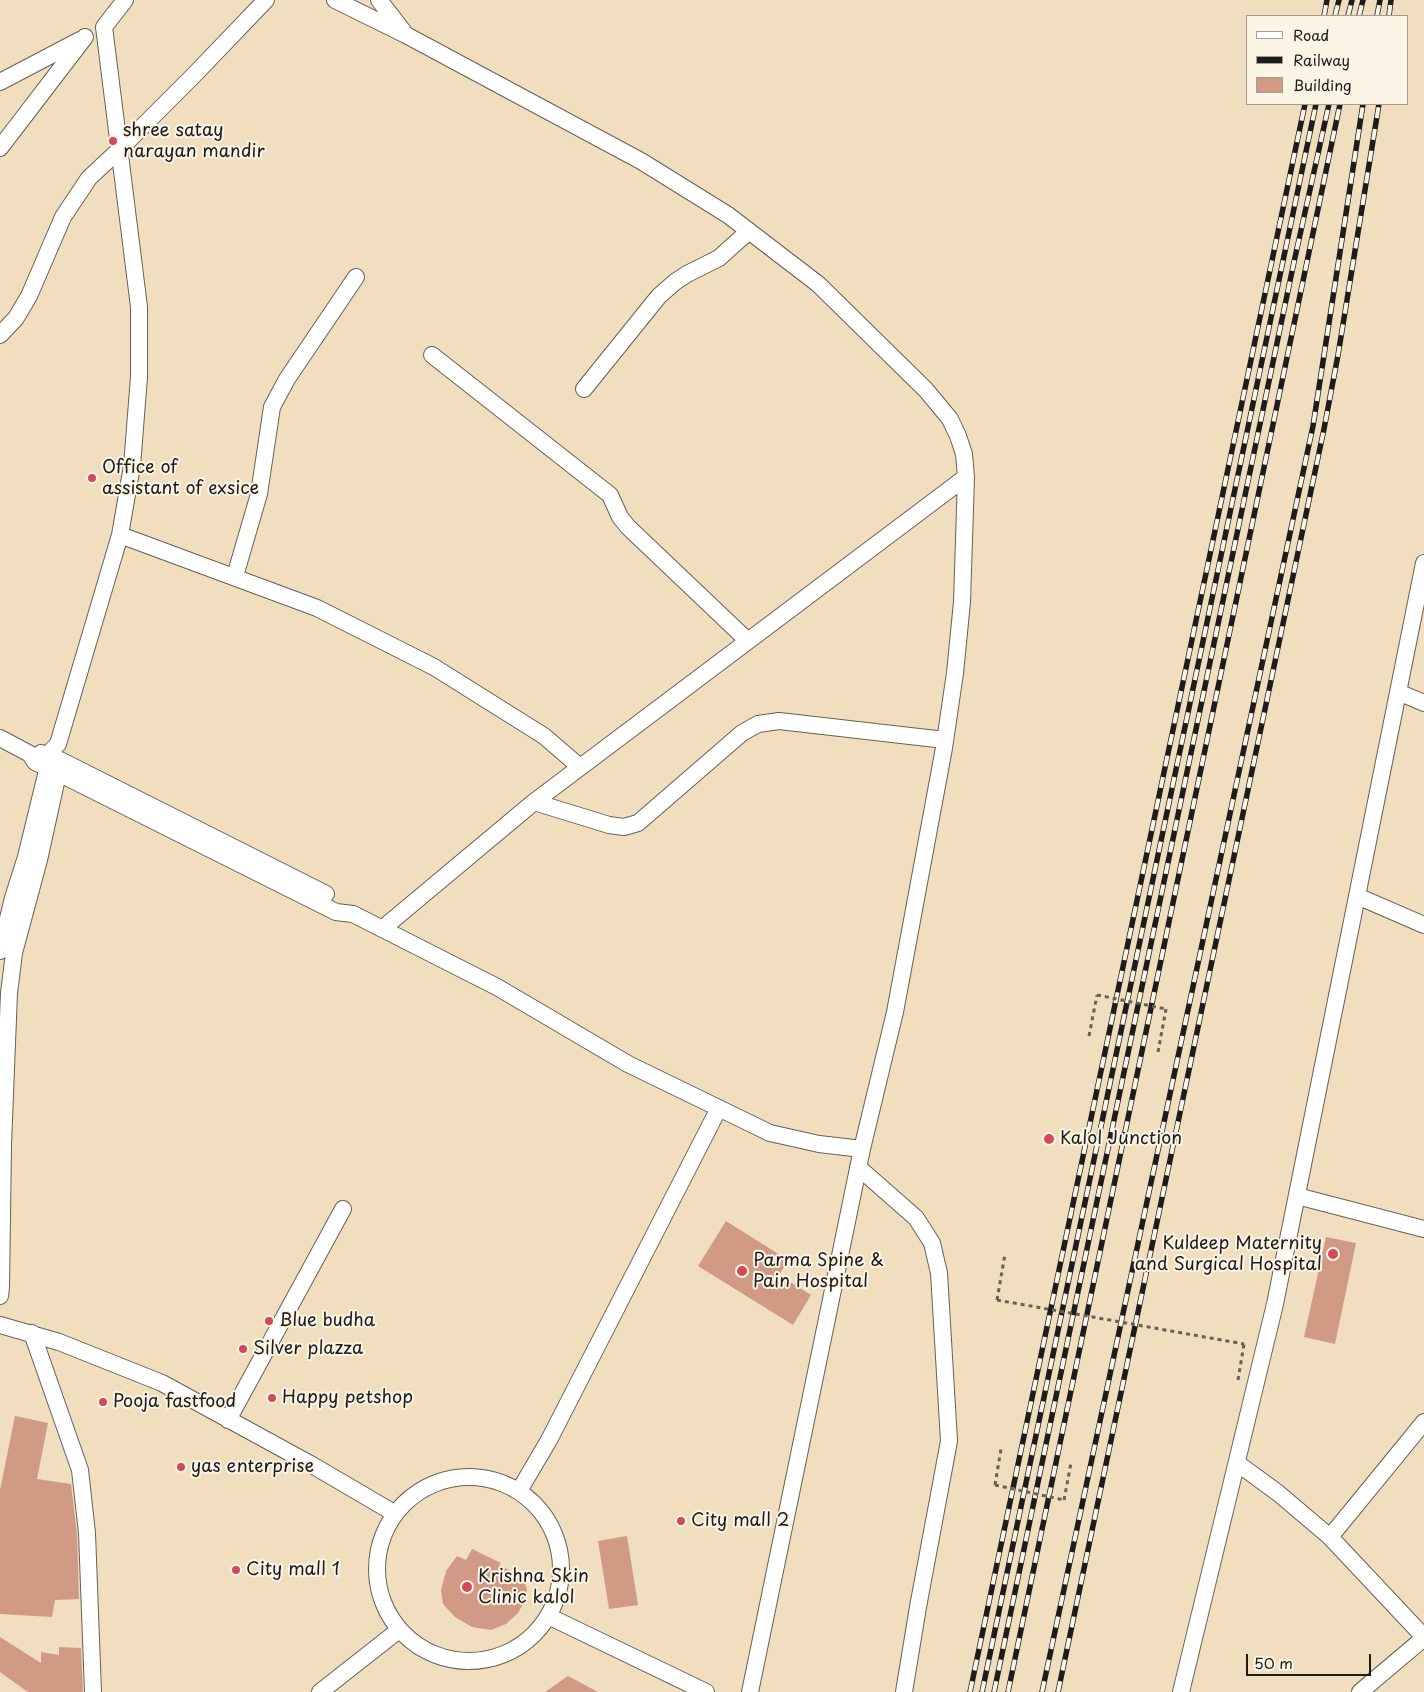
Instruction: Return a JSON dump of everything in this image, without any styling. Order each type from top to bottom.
[{"type":"street","points":[[0,82],[104,27],[125,0]]},
{"type":"street","points":[[0,336],[16,318],[29,296],[63,217],[89,178],[119,150],[266,0]]},
{"type":"street","points":[[335,0],[406,35],[641,161],[728,215],[818,284],[939,404],[950,420],[964,454],[966,477],[962,602],[955,673],[945,740],[895,1012],[858,1167],[750,1692]]},
{"type":"street","points":[[379,0],[406,35]]},
{"type":"street","points":[[0,951],[13,898],[120,535],[132,466],[139,367],[138,307],[104,27]]},
{"type":"street","points":[[0,148],[85,37]]},
{"type":"street","points":[[584,389],[659,296],[687,274],[719,258],[749,231]]},
{"type":"street","points":[[235,576],[259,494],[274,402],[287,379],[356,278]]},
{"type":"street","points":[[432,355],[610,495],[620,517],[628,527],[748,641]]},
{"type":"street","points":[[382,930],[534,802],[966,477]]},
{"type":"street","points":[[120,535],[235,576],[317,608],[434,667],[544,736],[580,767]]},
{"type":"street","points":[[1181,1692],[1275,1304],[1424,563]]},
{"type":"street","points":[[1398,692],[1424,702]]},
{"type":"street","points":[[534,802],[609,826],[624,827],[638,823],[742,733],[758,724],[779,721],[945,740]]},
{"type":"street","points":[[0,738],[30,754],[35,762],[55,760],[336,912],[353,914],[498,987],[628,1064],[770,1133],[819,1144],[862,1149]]},
{"type":"street","points":[[0,1296],[2,1287],[3,1145],[9,993],[14,953],[39,860],[55,760]]},
{"type":"street","points":[[1357,896],[1424,925]]},
{"type":"street","points":[[519,1491],[549,1440],[719,1108]]},
{"type":"street","points":[[858,1167],[916,1218],[932,1243],[938,1273],[949,1441],[904,1692]]},
{"type":"street","points":[[1297,1196],[1424,1229]]},
{"type":"street","points":[[228,1420],[343,1209]]},
{"type":"street","points":[[0,1325],[59,1342],[162,1383],[394,1513]]},
{"type":"street","points":[[32,1333],[80,1470],[88,1533],[93,1692]]},
{"type":"street","points":[[1330,1537],[1424,1422]]},
{"type":"street","points":[[1237,1463],[1278,1493],[1330,1537],[1424,1637],[1360,1692]]},
{"type":"street","points":[[472,1476],[497,1480],[519,1491],[542,1512],[557,1540],[562,1572],[556,1602],[540,1630],[515,1650],[486,1660],[454,1660],[424,1650],[399,1630],[383,1603],[376,1572],[380,1541],[394,1513],[409,1497],[421,1489],[448,1478],[472,1476]]},
{"type":"street","points":[[548,1616],[706,1692]]},
{"type":"street","points":[[320,1692],[399,1630]]},
{"type":"path","points":[[1089,1036],[1097,994],[1166,1009],[1158,1052]]},
{"type":"path","points":[[1005,1254],[997,1300],[1244,1344],[1236,1389]]},
{"type":"path","points":[[1001,1449],[995,1485],[1064,1500],[1071,1463]]},
{"type":"building","points":[[726,1221],[788,1260],[779,1275],[811,1295],[793,1325],[698,1266]]},
{"type":"building","points":[[1326,1237],[1356,1243],[1335,1344],[1304,1337]]},
{"type":"building","points":[[15,1416],[48,1423],[37,1479],[71,1484],[77,1534],[79,1599],[55,1600],[52,1617],[0,1614],[0,1490]]},
{"type":"building","points":[[627,1536],[638,1605],[609,1609],[598,1541]]},
{"type":"building","points":[[472,1549],[501,1563],[499,1565],[523,1577],[527,1590],[524,1602],[518,1613],[506,1624],[491,1630],[472,1627],[455,1617],[443,1604],[441,1590],[446,1571],[457,1556],[466,1560]]},
{"type":"building","points":[[0,1637],[41,1663],[41,1652],[59,1655],[59,1647],[81,1648],[83,1692],[28,1692],[0,1672]]},
{"type":"building","points":[[568,1676],[598,1692],[545,1692]]},
{"type":"railway","points":[[1324,15],[1327,0]]},
{"type":"railway","points":[[1335,15],[1339,0]]},
{"type":"railway","points":[[1348,15],[1352,0]]},
{"type":"railway","points":[[1359,15],[1363,0]]},
{"type":"railway","points":[[1377,15],[1380,0]]},
{"type":"railway","points":[[1389,15],[1391,0]]},
{"type":"railway","points":[[970,1692],[1305,105]]},
{"type":"railway","points":[[982,1692],[1316,105]]},
{"type":"railway","points":[[994,1692],[1294,262],[1329,105]]},
{"type":"railway","points":[[1008,1692],[1340,105]]},
{"type":"railway","points":[[1042,1692],[1313,426],[1363,105]]},
{"type":"railway","points":[[1058,1692],[1324,429],[1379,105]]},
{"type":"place","name":"shree satay narayan mandir","points":[[113,141]]},
{"type":"place","name":"Office of assistant of exsice","points":[[92,478]]},
{"type":"place","name":"Kalol Junction","points":[[1049,1139]]},
{"type":"place","name":"Kuldeep Maternity and Surgical Hospital","points":[[1333,1254]]},
{"type":"place","name":"Parma Spine & Pain Hospital","points":[[742,1271]]},
{"type":"place","name":"Blue budha","points":[[269,1321]]},
{"type":"place","name":"Silver plazza","points":[[243,1349]]},
{"type":"place","name":"Happy petshop","points":[[272,1398]]},
{"type":"place","name":"Pooja fastfood","points":[[103,1402]]},
{"type":"place","name":"yas enterprise","points":[[181,1467]]},
{"type":"place","name":"City mall 2","points":[[681,1521]]},
{"type":"place","name":"City mall 1","points":[[236,1570]]},
{"type":"place","name":"Krishna Skin Clinic kalol","points":[[467,1587]]}]
